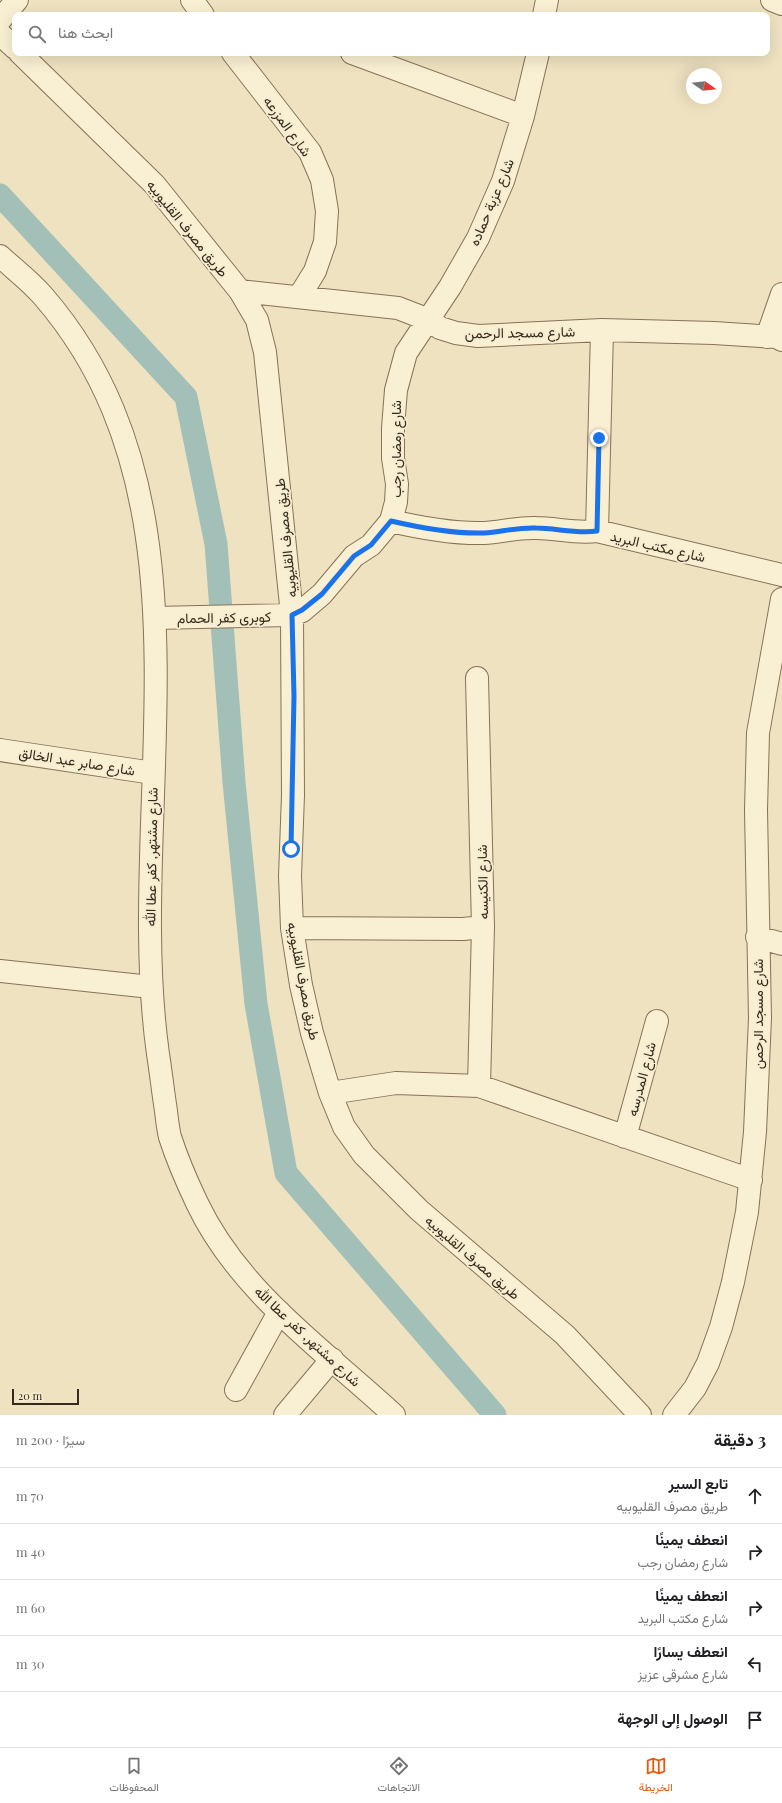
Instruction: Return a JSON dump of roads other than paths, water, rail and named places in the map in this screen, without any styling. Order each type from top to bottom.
[{"type":"street","points":[[0,20],[17,0]]},
{"type":"street","points":[[192,0],[201,12]]},
{"type":"street","points":[[545,12],[547,0]]},
{"type":"street","points":[[772,0],[782,4]]},
{"type":"street","points":[[0,34],[12,45]]},
{"type":"street","name":"طريق مصرف القليوبيه","points":[[23,56],[154,184],[240,291],[257,320],[265,352],[285,616],[293,795],[290,876],[292,928],[301,985],[312,1033],[330,1093],[344,1127],[364,1155],[419,1210],[565,1335],[640,1415]]},
{"type":"street","name":"شارع المزرعه","points":[[235,56],[310,152],[322,180],[327,211],[325,242],[315,271],[299,297]]},
{"type":"street","points":[[360,56],[523,116]]},
{"type":"street","name":"شارع عزبة حماده","points":[[429,320],[478,238],[503,181],[523,116],[537,56]]},
{"type":"street","name":"شارع مشتهر, كفر عطا الله","points":[[0,256],[41,294],[68,327],[95,373],[116,417],[135,477],[148,540],[155,618],[149,944],[153,1022],[169,1135],[197,1204],[228,1255],[265,1299],[394,1415]]},
{"type":"street","name":"شارع مسجد الرحمن","points":[[240,291],[398,308],[429,320],[440,328],[456,333],[478,336],[602,330],[714,333],[774,338]]},
{"type":"street","points":[[774,338],[782,294]]},
{"type":"street","name":"شارع رمضان رجب","points":[[285,616],[302,610],[322,594],[354,556],[371,545],[391,521],[396,502],[397,484],[393,458],[393,428],[396,390],[406,353],[429,320]]},
{"type":"street","points":[[597,531],[602,330]]},
{"type":"street","name":"شارع مكتب البريد","points":[[391,521],[420,528],[456,532],[482,533],[534,527],[586,533],[597,531],[782,575]]},
{"type":"street","name":"شارع مسجد الرحمن","points":[[674,1415],[695,1388],[708,1363],[721,1327],[733,1282],[747,1212],[755,1124],[760,1018],[757,937],[756,810],[758,733],[782,599]]},
{"type":"street","name":"كوبرى كفر الحمام","points":[[155,618],[285,616]]},
{"type":"street","name":"شارع الكنيسه","points":[[477,678],[483,927],[479,1086]]},
{"type":"street","name":"شارع صابر عبد الخالق","points":[[0,750],[153,773]]},
{"type":"street","points":[[292,928],[463,929],[483,927]]},
{"type":"street","points":[[757,937],[782,944]]},
{"type":"street","points":[[0,971],[151,987]]},
{"type":"street","name":"شارع المدرسه","points":[[625,1137],[657,1021]]},
{"type":"street","points":[[330,1093],[396,1083],[479,1086],[751,1180]]},
{"type":"street","points":[[236,1390],[279,1312]]},
{"type":"street","points":[[285,1415],[332,1359]]},
{"type":"waterway","points":[[0,195],[186,397],[216,544],[234,782],[256,1004],[286,1173],[495,1415]]}]
